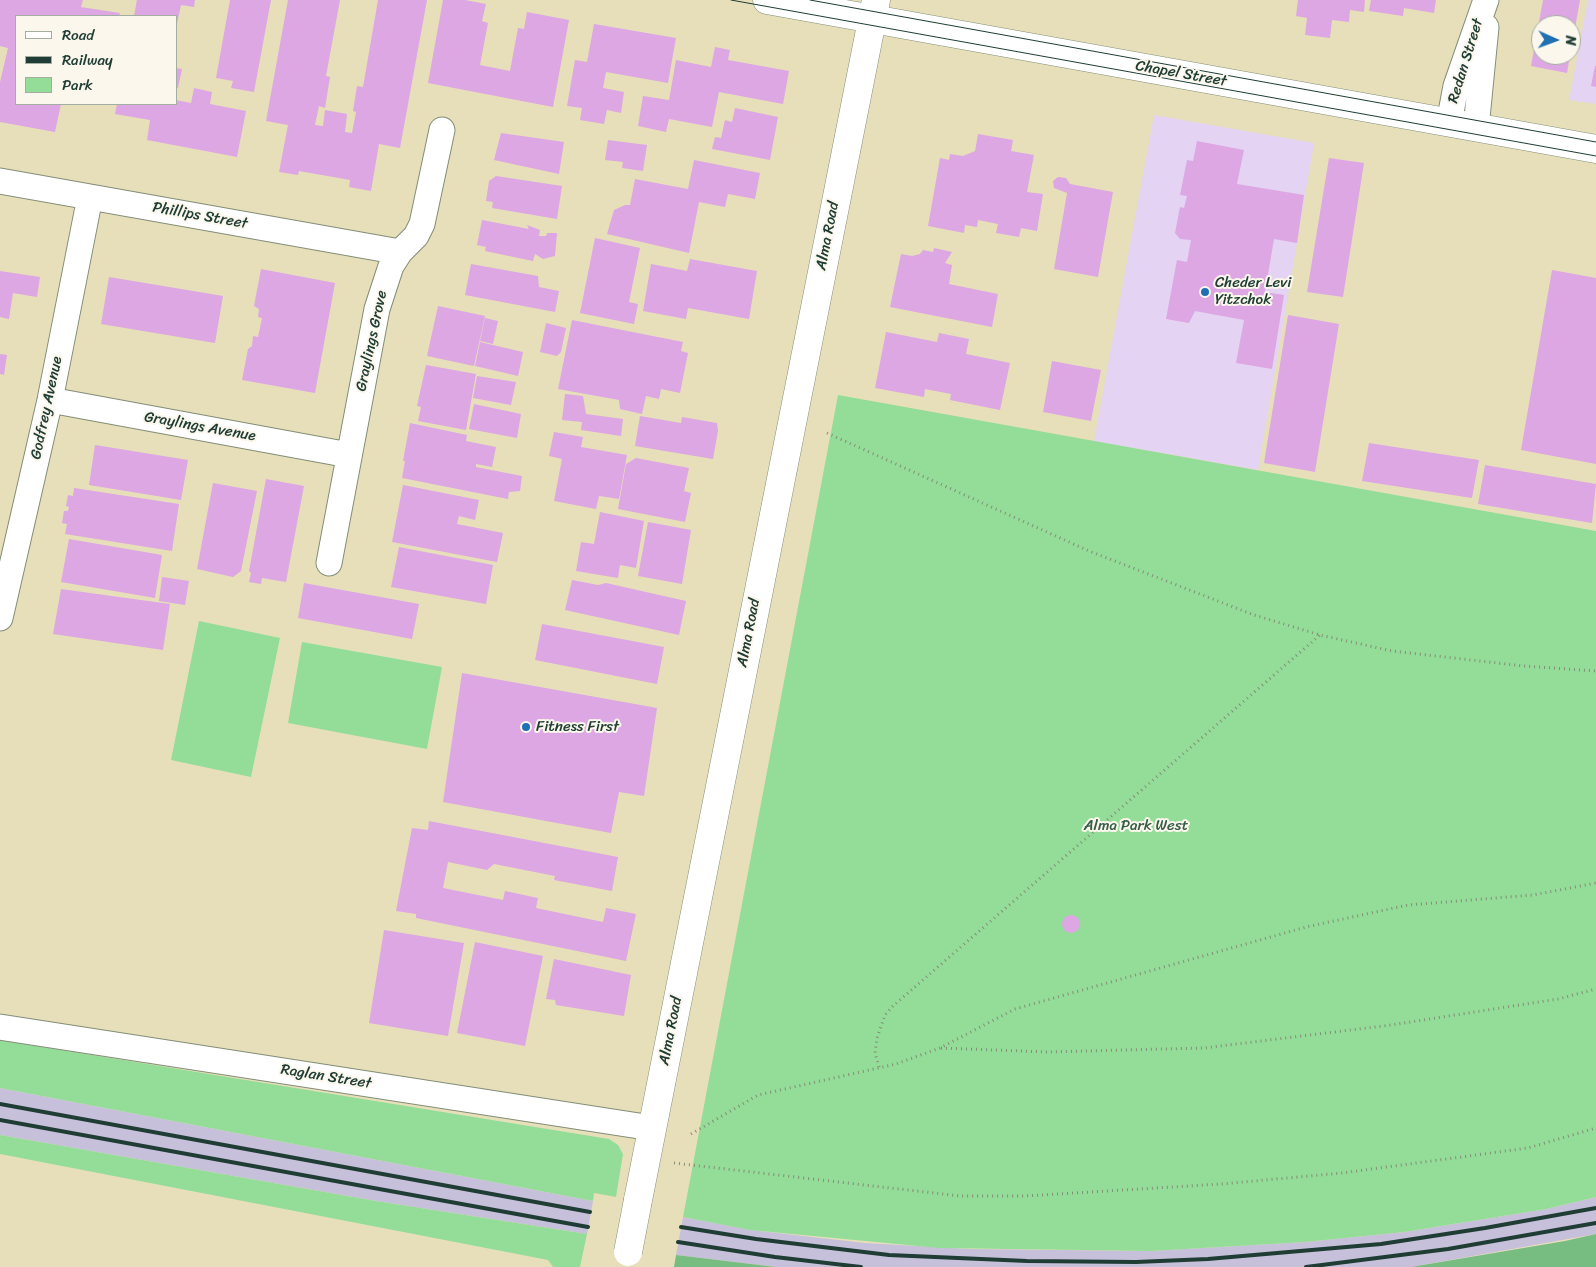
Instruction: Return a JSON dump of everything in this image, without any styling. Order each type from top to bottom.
[{"type":"street","name":"Chapel Street","points":[[767,0],[874,9],[1449,123],[1596,149]]},
{"type":"street","name":"Redan Street","points":[[1449,123],[1456,86],[1487,0]]},
{"type":"street","name":"Redan Street","points":[[1476,128],[1487,0]]},
{"type":"street","name":"Alma Road","points":[[626,1260],[874,9]]},
{"type":"street","name":"Graylings Grove","points":[[330,563],[383,284],[400,252],[416,236],[422,224],[442,130]]},
{"type":"street","name":"Phillips Street","points":[[0,181],[400,252]]},
{"type":"street","name":"Godfrey Avenue","points":[[0,618],[50,400],[90,196]]},
{"type":"street","name":"Graylings Avenue","points":[[50,400],[349,455]]},
{"type":"street","name":"Raglan Street","points":[[0,1027],[652,1128]]},
{"type":"path","points":[[827,433],[1089,551],[1254,615],[1320,635],[1392,651],[1596,672]]},
{"type":"path","points":[[879,1067],[875,1053],[877,1038],[886,1015],[893,1006],[1320,635]]},
{"type":"path","points":[[690,1134],[758,1095],[896,1064],[940,1048],[1016,1009],[1306,927],[1408,905],[1533,895],[1596,883]]},
{"type":"path","points":[[940,1048],[1047,1052],[1204,1048],[1391,1025],[1558,999],[1596,989]]},
{"type":"path","points":[[646,1159],[960,1196],[1025,1196],[1221,1184],[1342,1173],[1528,1148],[1596,1128]]},
{"type":"shaded area","points":[[1588,0],[1596,0],[1596,104],[1569,100],[1576,65],[1581,65],[1581,37]]},
{"type":"shaded area","name":"Cheder Levi Yitzchok","points":[[1154,115],[1314,143],[1258,470],[1094,441]]},
{"type":"shaded area","points":[[0,1088],[593,1201],[587,1234],[376,1201],[0,1135]]},
{"type":"shaded area","points":[[1596,1197],[1596,1234],[1411,1267],[776,1267],[676,1255],[683,1217],[751,1230],[865,1243],[969,1249],[1151,1251],[1305,1242],[1404,1232],[1546,1209]]},
{"type":"green space","name":"Alma Park West","points":[[838,395],[1596,531],[1596,1197],[1546,1209],[1404,1232],[1305,1242],[1151,1251],[939,1248],[750,1230],[683,1217]]},
{"type":"green space","points":[[199,621],[280,638],[251,777],[171,760]]},
{"type":"green space","points":[[302,642],[442,667],[427,749],[288,723]]},
{"type":"green space","points":[[0,1040],[609,1139],[618,1145],[623,1154],[616,1197],[594,1193],[593,1201],[0,1088]]},
{"type":"green space","points":[[0,1135],[376,1201],[587,1234],[580,1267],[553,1267],[548,1260],[0,1154]]},
{"type":"green space","points":[[1596,1234],[1596,1267],[1411,1267],[1565,1241]]},
{"type":"green space","points":[[676,1255],[776,1267],[674,1267]]},
{"type":"building","points":[[0,0],[83,0],[81,7],[120,13],[119,15],[15,15],[15,105],[61,105],[55,132],[0,122],[0,82],[8,48],[0,46]]},
{"type":"building","points":[[137,0],[195,0],[194,7],[181,5],[178,19],[178,15],[134,15]]},
{"type":"building","points":[[230,0],[271,0],[254,92],[231,88],[233,81],[216,78]]},
{"type":"building","points":[[288,0],[340,0],[326,76],[330,77],[325,108],[319,106],[315,125],[323,126],[325,110],[347,114],[345,132],[352,133],[356,112],[353,111],[357,86],[363,87],[378,0],[427,0],[400,148],[379,144],[371,191],[349,187],[350,180],[299,171],[298,175],[279,172],[288,125],[266,121]]},
{"type":"building","points":[[443,0],[465,0],[486,4],[482,21],[488,23],[480,65],[510,71],[518,28],[524,29],[527,12],[569,20],[553,107],[428,83]]},
{"type":"building","points":[[1298,0],[1365,0],[1364,12],[1350,10],[1349,22],[1332,20],[1330,38],[1305,35],[1307,18],[1296,16]]},
{"type":"building","points":[[1371,0],[1436,0],[1434,13],[1404,8],[1403,16],[1369,11]]},
{"type":"building","points":[[1543,0],[1580,0],[1577,15],[1540,15]]},
{"type":"building","points":[[594,24],[676,38],[668,83],[606,72],[603,88],[624,92],[621,113],[607,110],[604,124],[580,120],[582,108],[567,106],[575,60],[587,62]]},
{"type":"building","points":[[715,47],[730,50],[728,60],[789,71],[783,104],[719,92],[712,127],[669,119],[666,132],[638,126],[643,96],[669,100],[676,60],[711,67]]},
{"type":"building","points":[[1531,65],[1568,65],[1567,73]]},
{"type":"building","points":[[1596,66],[1596,87],[1591,86]]},
{"type":"building","points":[[178,68],[182,69],[178,88]]},
{"type":"building","points":[[194,88],[212,92],[210,104],[246,111],[237,157],[147,140],[150,120],[115,114],[117,105],[178,105],[178,100],[191,103]]},
{"type":"building","points":[[735,108],[778,117],[770,160],[712,149],[715,137],[721,138],[725,120],[732,122]]},
{"type":"building","points":[[501,133],[564,142],[559,174],[494,160]]},
{"type":"building","points":[[978,134],[1013,140],[1011,151],[1034,155],[1027,192],[1043,194],[1037,231],[1021,228],[1019,237],[996,233],[998,224],[978,220],[977,227],[965,225],[964,233],[928,226],[940,158],[949,160],[950,154],[963,156],[975,151]]},
{"type":"building","points":[[608,140],[647,145],[643,171],[622,168],[623,162],[605,160]]},
{"type":"building","points":[[1197,141],[1244,150],[1237,184],[1304,195],[1297,243],[1274,239],[1265,292],[1284,295],[1272,369],[1236,363],[1244,320],[1195,311],[1189,323],[1166,319],[1177,260],[1187,262],[1191,240],[1180,239],[1175,233],[1180,207],[1184,208],[1187,196],[1180,195],[1187,160],[1193,161]]},
{"type":"building","points":[[1329,158],[1364,163],[1343,297],[1307,292]]},
{"type":"building","points":[[694,160],[760,173],[755,199],[728,194],[725,207],[699,202],[689,253],[607,234],[614,210],[630,205],[635,179],[688,189]]},
{"type":"building","points":[[496,176],[562,186],[557,219],[492,208],[493,202],[486,201],[489,181]]},
{"type":"building","points":[[1058,177],[1066,178],[1070,184],[1113,192],[1098,277],[1054,269],[1067,193],[1054,188],[1053,181]]},
{"type":"building","points":[[482,220],[529,229],[527,225],[540,230],[539,236],[546,236],[547,233],[557,233],[555,256],[543,259],[535,254],[533,261],[485,251],[486,247],[477,245]]},
{"type":"building","points":[[595,238],[640,248],[629,302],[638,304],[634,324],[580,313]]},
{"type":"building","points":[[934,248],[952,252],[945,263],[952,265],[949,284],[998,294],[992,327],[890,307],[901,254],[912,256],[920,254],[923,250],[933,252]]},
{"type":"building","points":[[690,259],[757,271],[749,319],[688,308],[686,319],[643,311],[651,264],[687,271]]},
{"type":"building","points":[[471,264],[538,276],[539,287],[559,291],[555,312],[465,295]]},
{"type":"building","points":[[261,269],[335,283],[315,393],[242,380],[248,349],[252,346],[253,336],[258,337],[262,318],[258,317],[259,309],[254,306]]},
{"type":"building","points":[[1552,270],[1596,278],[1596,464],[1521,450]]},
{"type":"building","points":[[0,271],[40,277],[37,297],[13,293],[9,319],[0,317]]},
{"type":"building","points":[[109,277],[223,296],[215,343],[101,324]]},
{"type":"building","points":[[438,306],[485,316],[474,366],[427,356]]},
{"type":"building","points":[[1288,315],[1339,324],[1315,472],[1264,463]]},
{"type":"building","points":[[485,318],[498,321],[493,344],[480,341]]},
{"type":"building","points":[[572,320],[683,342],[681,351],[688,353],[680,393],[661,389],[659,399],[646,396],[642,414],[620,409],[619,400],[558,389]]},
{"type":"building","points":[[546,323],[566,328],[561,352],[557,356],[540,352]]},
{"type":"building","points":[[886,332],[937,342],[939,333],[969,339],[966,354],[1010,363],[1000,410],[950,400],[951,394],[925,389],[924,397],[875,388]]},
{"type":"building","points":[[480,342],[523,352],[518,376],[475,366]]},
{"type":"building","points":[[0,354],[7,355],[4,375],[0,374]]},
{"type":"building","points":[[1052,361],[1101,370],[1091,421],[1043,412]]},
{"type":"building","points":[[426,365],[476,374],[466,430],[418,421],[421,407],[417,406]]},
{"type":"building","points":[[477,376],[516,382],[511,405],[473,398]]},
{"type":"building","points":[[565,394],[583,396],[586,414],[623,419],[621,436],[581,430],[582,422],[562,420]]},
{"type":"building","points":[[474,404],[521,414],[517,438],[469,429]]},
{"type":"building","points":[[640,416],[681,423],[682,417],[717,423],[718,431],[713,459],[635,446]]},
{"type":"building","points":[[410,423],[467,435],[466,441],[496,447],[492,467],[476,464],[476,467],[522,476],[520,491],[509,492],[508,499],[402,478]]},
{"type":"building","points":[[554,432],[583,437],[581,447],[627,455],[619,499],[599,496],[596,509],[554,501],[562,459],[549,456]]},
{"type":"building","points":[[1369,443],[1479,460],[1472,498],[1362,481]]},
{"type":"building","points":[[95,445],[188,460],[181,500],[89,485]]},
{"type":"building","points":[[636,458],[689,468],[684,491],[691,493],[685,522],[618,509],[626,464]]},
{"type":"building","points":[[1485,465],[1596,484],[1592,523],[1478,504]]},
{"type":"building","points":[[266,479],[304,486],[286,582],[262,578],[261,584],[249,582],[251,573],[249,571]]},
{"type":"building","points":[[213,483],[257,491],[241,571],[233,577],[197,569]]},
{"type":"building","points":[[403,485],[479,500],[475,520],[459,516],[457,524],[503,533],[497,562],[392,542]]},
{"type":"building","points":[[74,488],[179,504],[172,551],[65,534],[67,524],[62,523],[64,511],[68,511],[69,507],[66,506],[68,495],[73,496]]},
{"type":"building","points":[[600,512],[644,521],[636,568],[620,565],[618,578],[576,571],[581,542],[594,544]]},
{"type":"building","points":[[648,522],[691,530],[682,584],[638,576]]},
{"type":"building","points":[[69,539],[162,555],[155,598],[61,582]]},
{"type":"building","points":[[399,547],[493,565],[486,604],[391,587]]},
{"type":"building","points":[[162,577],[189,581],[185,605],[159,601]]},
{"type":"building","points":[[572,580],[598,585],[606,583],[686,601],[679,635],[565,610]]},
{"type":"building","points":[[304,583],[419,604],[412,639],[298,618]]},
{"type":"building","points":[[61,589],[170,604],[163,650],[53,634]]},
{"type":"building","points":[[542,624],[664,647],[657,684],[535,660]]},
{"type":"building","points":[[462,673],[657,708],[644,796],[619,792],[611,833],[443,802]]},
{"type":"building","points":[[429,821],[618,857],[612,891],[554,880],[555,876],[494,864],[487,870],[448,862],[443,888],[503,900],[505,891],[538,898],[536,908],[603,922],[606,908],[636,914],[626,961],[416,918],[416,914],[396,911],[412,828],[428,830]]},
{"type":"building","points":[[1067,915],[1075,915],[1080,920],[1078,931],[1067,933],[1062,928],[1062,920]]},
{"type":"building","points":[[384,930],[464,943],[448,1036],[369,1023]]},
{"type":"building","points":[[475,942],[543,956],[525,1046],[457,1033]]},
{"type":"building","points":[[554,959],[631,975],[624,1016],[556,1005],[555,1000],[546,999]]},
{"type":"tram line","points":[[731,0],[1596,156]]},
{"type":"tram line","points":[[810,0],[1596,142]]},
{"type":"railway","points":[[0,1104],[590,1212]]},
{"type":"railway","points":[[0,1120],[588,1227]]},
{"type":"railway","points":[[681,1227],[756,1239],[889,1255],[1027,1261],[1136,1262],[1208,1259],[1381,1244],[1596,1208]]},
{"type":"railway","points":[[1306,1267],[1448,1249],[1596,1223]]},
{"type":"railway","points":[[678,1242],[775,1257],[861,1267]]},
{"type":"place","name":"Cheder Levi Yitzchok","points":[[1205,292]]},
{"type":"place","name":"Fitness First","points":[[526,727]]}]
